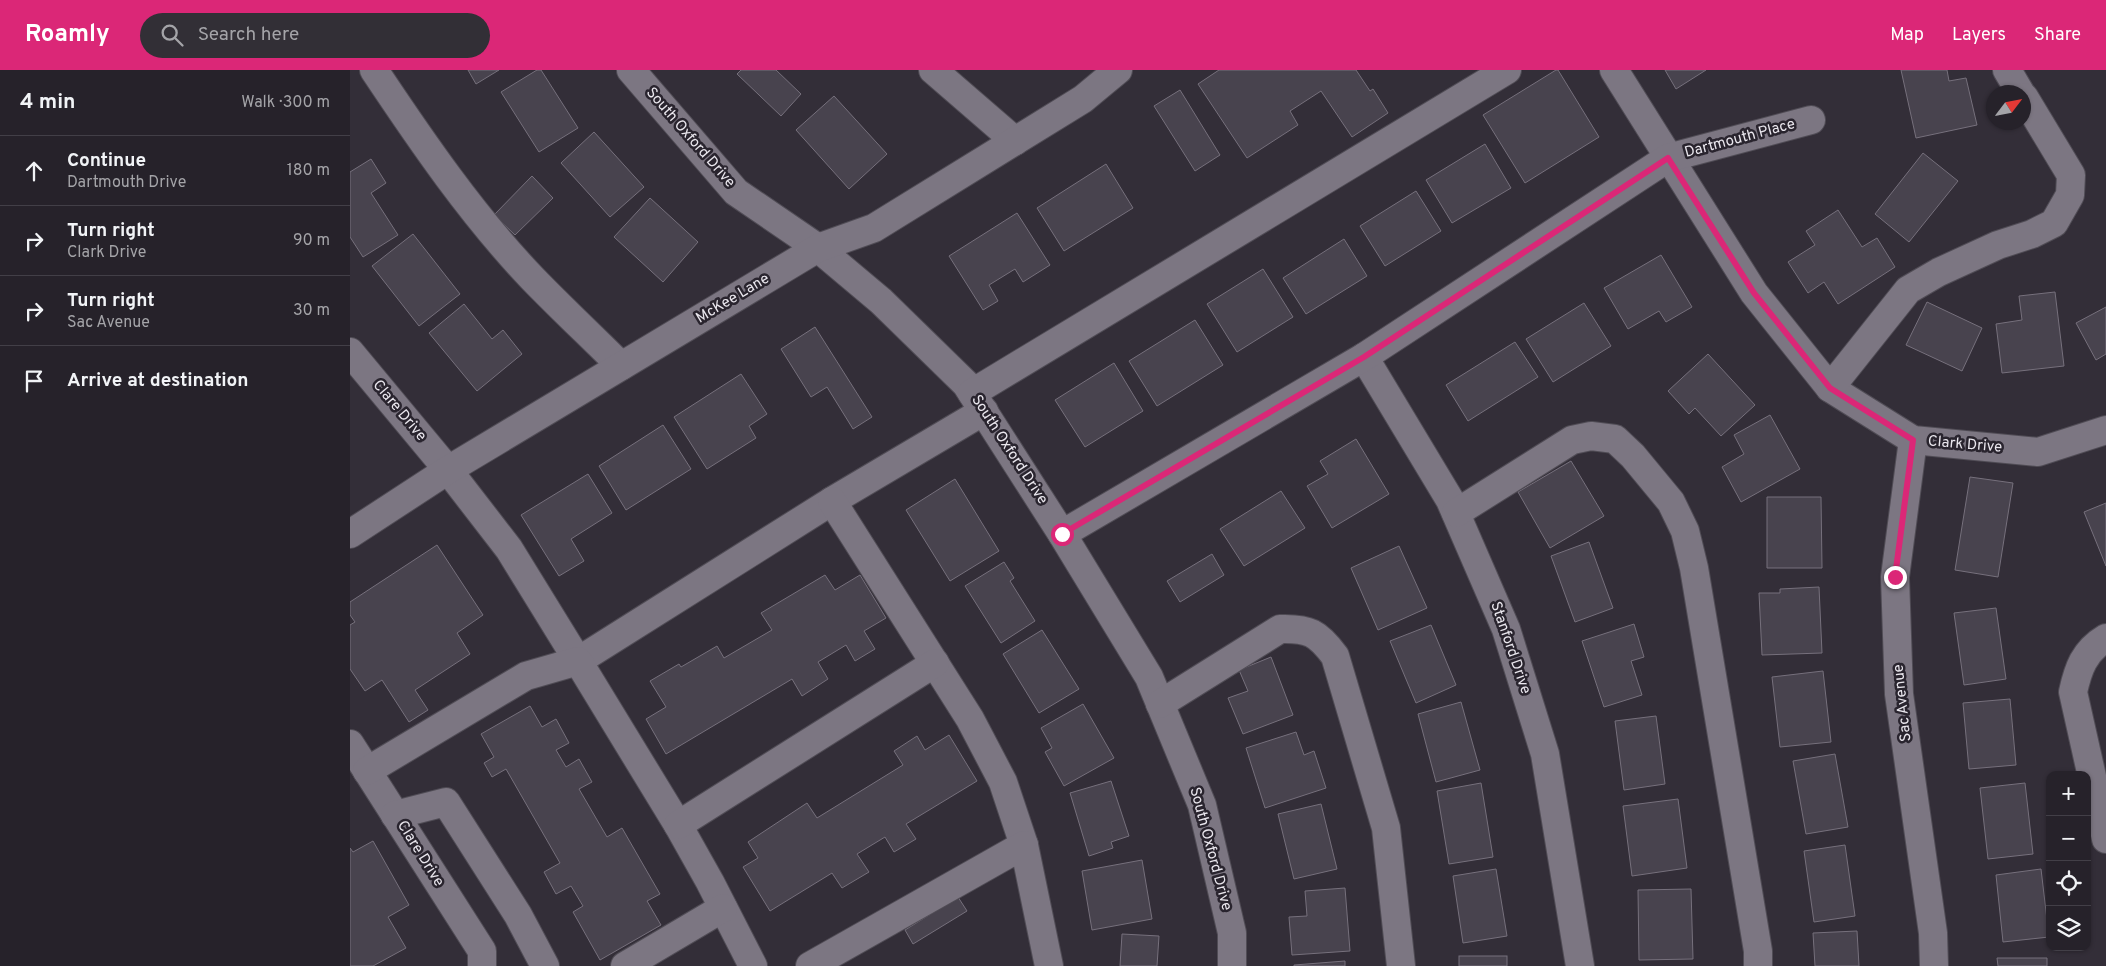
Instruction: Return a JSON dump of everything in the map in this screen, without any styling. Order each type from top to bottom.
[{"type":"street","points":[[374,70],[416,132],[477,214],[532,277],[622,366]]},
{"type":"street","name":"South Oxford Drive","points":[[632,70],[736,192],[818,248],[881,301],[966,384],[1062,534],[1149,677],[1202,805],[1232,933],[1232,966]]},
{"type":"street","points":[[933,70],[1015,141]]},
{"type":"street","name":"McKee Lane","points":[[350,534],[448,470],[818,248],[874,228],[1084,99],[1118,70]]},
{"type":"street","points":[[356,759],[526,676],[578,661],[832,501],[978,402],[1507,70]]},
{"type":"street","name":"Clark Drive","points":[[1614,70],[1754,293],[1830,388],[1913,440],[2038,452],[2106,430]]},
{"type":"street","points":[[2007,70],[2016,85]]},
{"type":"street","points":[[1830,388],[1908,290],[1939,272],[1998,245],[2032,234],[2054,223],[2070,195],[2071,175],[2031,109]]},
{"type":"street","name":"Dartmouth Place","points":[[1062,534],[1364,357],[1668,158],[1811,120]]},
{"type":"street","name":"Clare Drive","points":[[350,352],[448,470],[510,550],[678,826],[753,966]]},
{"type":"street","name":"Stanford Drive","points":[[1364,357],[1450,500],[1506,629],[1545,754],[1580,966]]},
{"type":"street","points":[[1456,513],[1572,440],[1591,436],[1615,439],[1633,456],[1671,502],[1685,531],[1694,568],[1758,951],[1758,966]]},
{"type":"street","name":"Sac Avenue","points":[[1913,440],[1895,577],[1899,694],[1933,933],[1934,966]]},
{"type":"street","points":[[832,501],[970,719],[1003,782],[1024,845],[1049,966]]},
{"type":"street","points":[[1160,704],[1280,629],[1300,628],[1314,634],[1325,642],[1335,656],[1386,828],[1401,966]]},
{"type":"street","points":[[2106,638],[2086,655],[2078,669],[2073,692],[2106,839]]},
{"type":"street","points":[[678,826],[935,663]]},
{"type":"street","name":"Clare Drive","points":[[356,759],[395,815],[482,951],[482,966]]},
{"type":"street","points":[[395,815],[446,802],[518,915],[544,966]]},
{"type":"street","points":[[810,966],[1024,845]]},
{"type":"street","points":[[625,966],[723,908]]},
{"type":"building","points":[[468,70],[499,70],[476,84]]},
{"type":"building","points":[[537,70],[541,70],[578,128],[539,152],[501,92]]},
{"type":"building","points":[[741,70],[776,70],[801,94],[781,116],[737,74]]},
{"type":"building","points":[[1219,70],[1356,70],[1370,91],[1373,89],[1388,113],[1352,137],[1321,91],[1290,111],[1298,125],[1247,158],[1198,84]]},
{"type":"building","points":[[1558,70],[1599,137],[1525,183],[1483,115]]},
{"type":"building","points":[[1665,70],[1706,70],[1676,89]]},
{"type":"building","points":[[1901,70],[1947,70],[1949,81],[1966,78],[1977,125],[1916,138]]},
{"type":"building","points":[[1180,90],[1220,155],[1195,171],[1154,106]]},
{"type":"building","points":[[834,96],[887,154],[849,189],[796,130]]},
{"type":"building","points":[[594,132],[644,187],[610,217],[561,163]]},
{"type":"building","points":[[1485,144],[1511,188],[1452,223],[1426,180]]},
{"type":"building","points":[[1923,153],[1958,181],[1909,242],[1875,214]]},
{"type":"building","points":[[371,159],[386,183],[371,193],[398,235],[363,257],[350,237],[350,172]]},
{"type":"building","points":[[1106,164],[1133,208],[1064,251],[1037,208]]},
{"type":"building","points":[[532,176],[553,198],[515,235],[494,215]]},
{"type":"building","points":[[1416,191],[1441,231],[1385,266],[1360,226]]},
{"type":"building","points":[[650,198],[698,242],[663,282],[614,237]]},
{"type":"building","points":[[1838,210],[1862,247],[1877,238],[1895,267],[1838,304],[1824,282],[1808,293],[1788,262],[1815,245],[1806,231]]},
{"type":"building","points":[[1017,213],[1050,265],[1023,282],[1015,269],[989,285],[998,301],[983,310],[949,256]]},
{"type":"building","points":[[413,234],[460,294],[419,326],[372,266]]},
{"type":"building","points":[[1344,239],[1367,276],[1306,314],[1283,278]]},
{"type":"building","points":[[1661,255],[1692,307],[1666,322],[1659,311],[1628,329],[1604,288]]},
{"type":"building","points":[[1263,269],[1293,317],[1237,352],[1207,304]]},
{"type":"building","points":[[2055,292],[2064,366],[2002,373],[1996,324],[2022,320],[2019,296]]},
{"type":"building","points":[[1927,302],[1982,328],[1962,371],[1906,345]]},
{"type":"building","points":[[1584,303],[1611,346],[1553,382],[1526,339]]},
{"type":"building","points":[[464,304],[492,339],[503,330],[522,354],[477,391],[429,333]]},
{"type":"building","points":[[2106,307],[2106,354],[2096,360],[2076,323]]},
{"type":"building","points":[[1195,320],[1223,365],[1157,406],[1129,361]]},
{"type":"building","points":[[815,327],[872,417],[853,429],[827,387],[811,397],[781,349]]},
{"type":"building","points":[[1515,342],[1538,377],[1468,421],[1446,385]]},
{"type":"building","points":[[1708,354],[1755,405],[1721,436],[1695,408],[1689,414],[1668,391]]},
{"type":"building","points":[[1114,363],[1143,411],[1085,447],[1055,400]]},
{"type":"building","points":[[741,374],[767,414],[749,426],[756,438],[707,469],[674,417]]},
{"type":"building","points":[[1770,415],[1800,469],[1741,502],[1722,467],[1744,454],[1734,435]]},
{"type":"building","points":[[663,425],[691,469],[626,510],[599,466]]},
{"type":"building","points":[[1356,439],[1389,494],[1332,528],[1307,486],[1328,474],[1320,461]]},
{"type":"building","points":[[1571,461],[1604,516],[1550,548],[1518,492]]},
{"type":"building","points":[[588,474],[612,513],[571,539],[584,561],[559,576],[521,515]]},
{"type":"building","points":[[1970,477],[2013,483],[1998,577],[1955,570]]},
{"type":"building","points":[[955,479],[999,551],[950,581],[906,510]]},
{"type":"building","points":[[1281,491],[1305,528],[1244,566],[1220,529]]},
{"type":"building","points":[[1767,497],[1821,497],[1822,568],[1767,568]]},
{"type":"building","points":[[2106,503],[2106,566],[2084,512]]},
{"type":"building","points":[[1589,542],[1613,608],[1575,622],[1551,556]]},
{"type":"building","points":[[437,545],[483,615],[457,633],[470,654],[415,690],[428,710],[409,722],[382,680],[365,691],[350,669],[350,625],[355,622],[350,615],[350,602]]},
{"type":"building","points":[[1399,546],[1427,608],[1378,630],[1351,568]]},
{"type":"building","points":[[1212,554],[1224,575],[1180,602],[1167,581]]},
{"type":"building","points":[[1004,562],[1014,578],[1010,581],[1035,621],[1001,643],[965,586]]},
{"type":"building","points":[[825,575],[835,590],[860,575],[886,618],[864,631],[875,649],[855,661],[846,645],[818,662],[828,679],[802,696],[792,679],[666,754],[646,719],[666,707],[650,681],[679,664],[681,667],[717,646],[724,658],[772,630],[761,613]]},
{"type":"building","points":[[1819,587],[1822,653],[1762,655],[1759,593],[1780,593],[1780,589]]},
{"type":"building","points":[[1996,608],[2006,679],[1964,685],[1954,613]]},
{"type":"building","points":[[1634,624],[1644,657],[1631,661],[1642,695],[1604,707],[1582,641]]},
{"type":"building","points":[[1431,625],[1456,685],[1416,703],[1390,641]]},
{"type":"building","points":[[1042,630],[1079,689],[1039,713],[1003,654]]},
{"type":"building","points":[[1271,657],[1293,715],[1243,734],[1228,698],[1248,691],[1239,670]]},
{"type":"building","points":[[1823,671],[1831,742],[1780,747],[1772,677]]},
{"type":"building","points":[[2010,699],[2016,765],[1969,769],[1963,703]]},
{"type":"building","points":[[1461,702],[1480,770],[1436,782],[1418,714]]},
{"type":"building","points":[[1083,704],[1114,758],[1064,786],[1045,752],[1052,748],[1041,728]]},
{"type":"building","points":[[530,706],[542,727],[556,719],[569,743],[556,750],[566,767],[579,759],[592,782],[579,789],[607,837],[622,828],[660,894],[647,901],[661,925],[600,960],[573,912],[583,906],[571,886],[556,894],[544,872],[560,863],[506,769],[492,777],[484,763],[494,757],[481,734]]},
{"type":"building","points":[[1656,716],[1665,784],[1624,790],[1615,721]]},
{"type":"building","points":[[1296,732],[1304,755],[1314,751],[1326,788],[1265,808],[1246,748]]},
{"type":"building","points":[[949,735],[977,781],[906,824],[916,839],[894,852],[885,837],[857,854],[869,872],[842,888],[832,873],[770,911],[743,867],[758,858],[748,842],[807,803],[817,818],[903,765],[894,751],[917,736],[925,750]]},
{"type":"building","points":[[1835,754],[1848,827],[1806,834],[1793,761]]},
{"type":"building","points":[[1111,781],[1129,836],[1111,842],[1113,848],[1089,856],[1070,793]]},
{"type":"building","points":[[1481,783],[1493,857],[1449,864],[1437,791]]},
{"type":"building","points":[[2025,783],[2033,854],[1988,859],[1980,788]]},
{"type":"building","points":[[1678,799],[1687,868],[1632,876],[1623,806]]},
{"type":"building","points":[[1321,804],[1337,869],[1294,879],[1278,814]]},
{"type":"building","points":[[373,841],[409,905],[388,917],[406,948],[373,966],[350,966],[350,848],[353,852]]},
{"type":"building","points":[[1845,845],[1855,916],[1814,922],[1804,851]]},
{"type":"building","points":[[1142,860],[1152,919],[1092,930],[1082,871]]},
{"type":"building","points":[[1496,869],[1507,936],[1463,943],[1453,876]]},
{"type":"building","points":[[2041,869],[2046,912],[2046,937],[2003,942],[1996,875]]},
{"type":"building","points":[[1345,888],[1350,951],[1292,955],[1289,917],[1307,916],[1305,891]]},
{"type":"building","points":[[1691,889],[1693,959],[1639,960],[1638,890]]},
{"type":"building","points":[[958,897],[967,911],[913,944],[905,930]]},
{"type":"building","points":[[1857,931],[1859,966],[1815,966],[1813,933]]},
{"type":"building","points":[[1122,934],[1159,936],[1157,966],[1120,966]]},
{"type":"building","points":[[1459,956],[1507,956],[1507,966],[1459,966]]},
{"type":"building","points":[[1997,958],[2047,958],[2047,966],[1998,966]]},
{"type":"building","points":[[1345,961],[1345,966],[1294,966],[1294,965]]},
{"type":"route","points":[[1062,534],[1364,357],[1668,158],[1754,293],[1830,388],[1913,440],[1895,577]]}]
